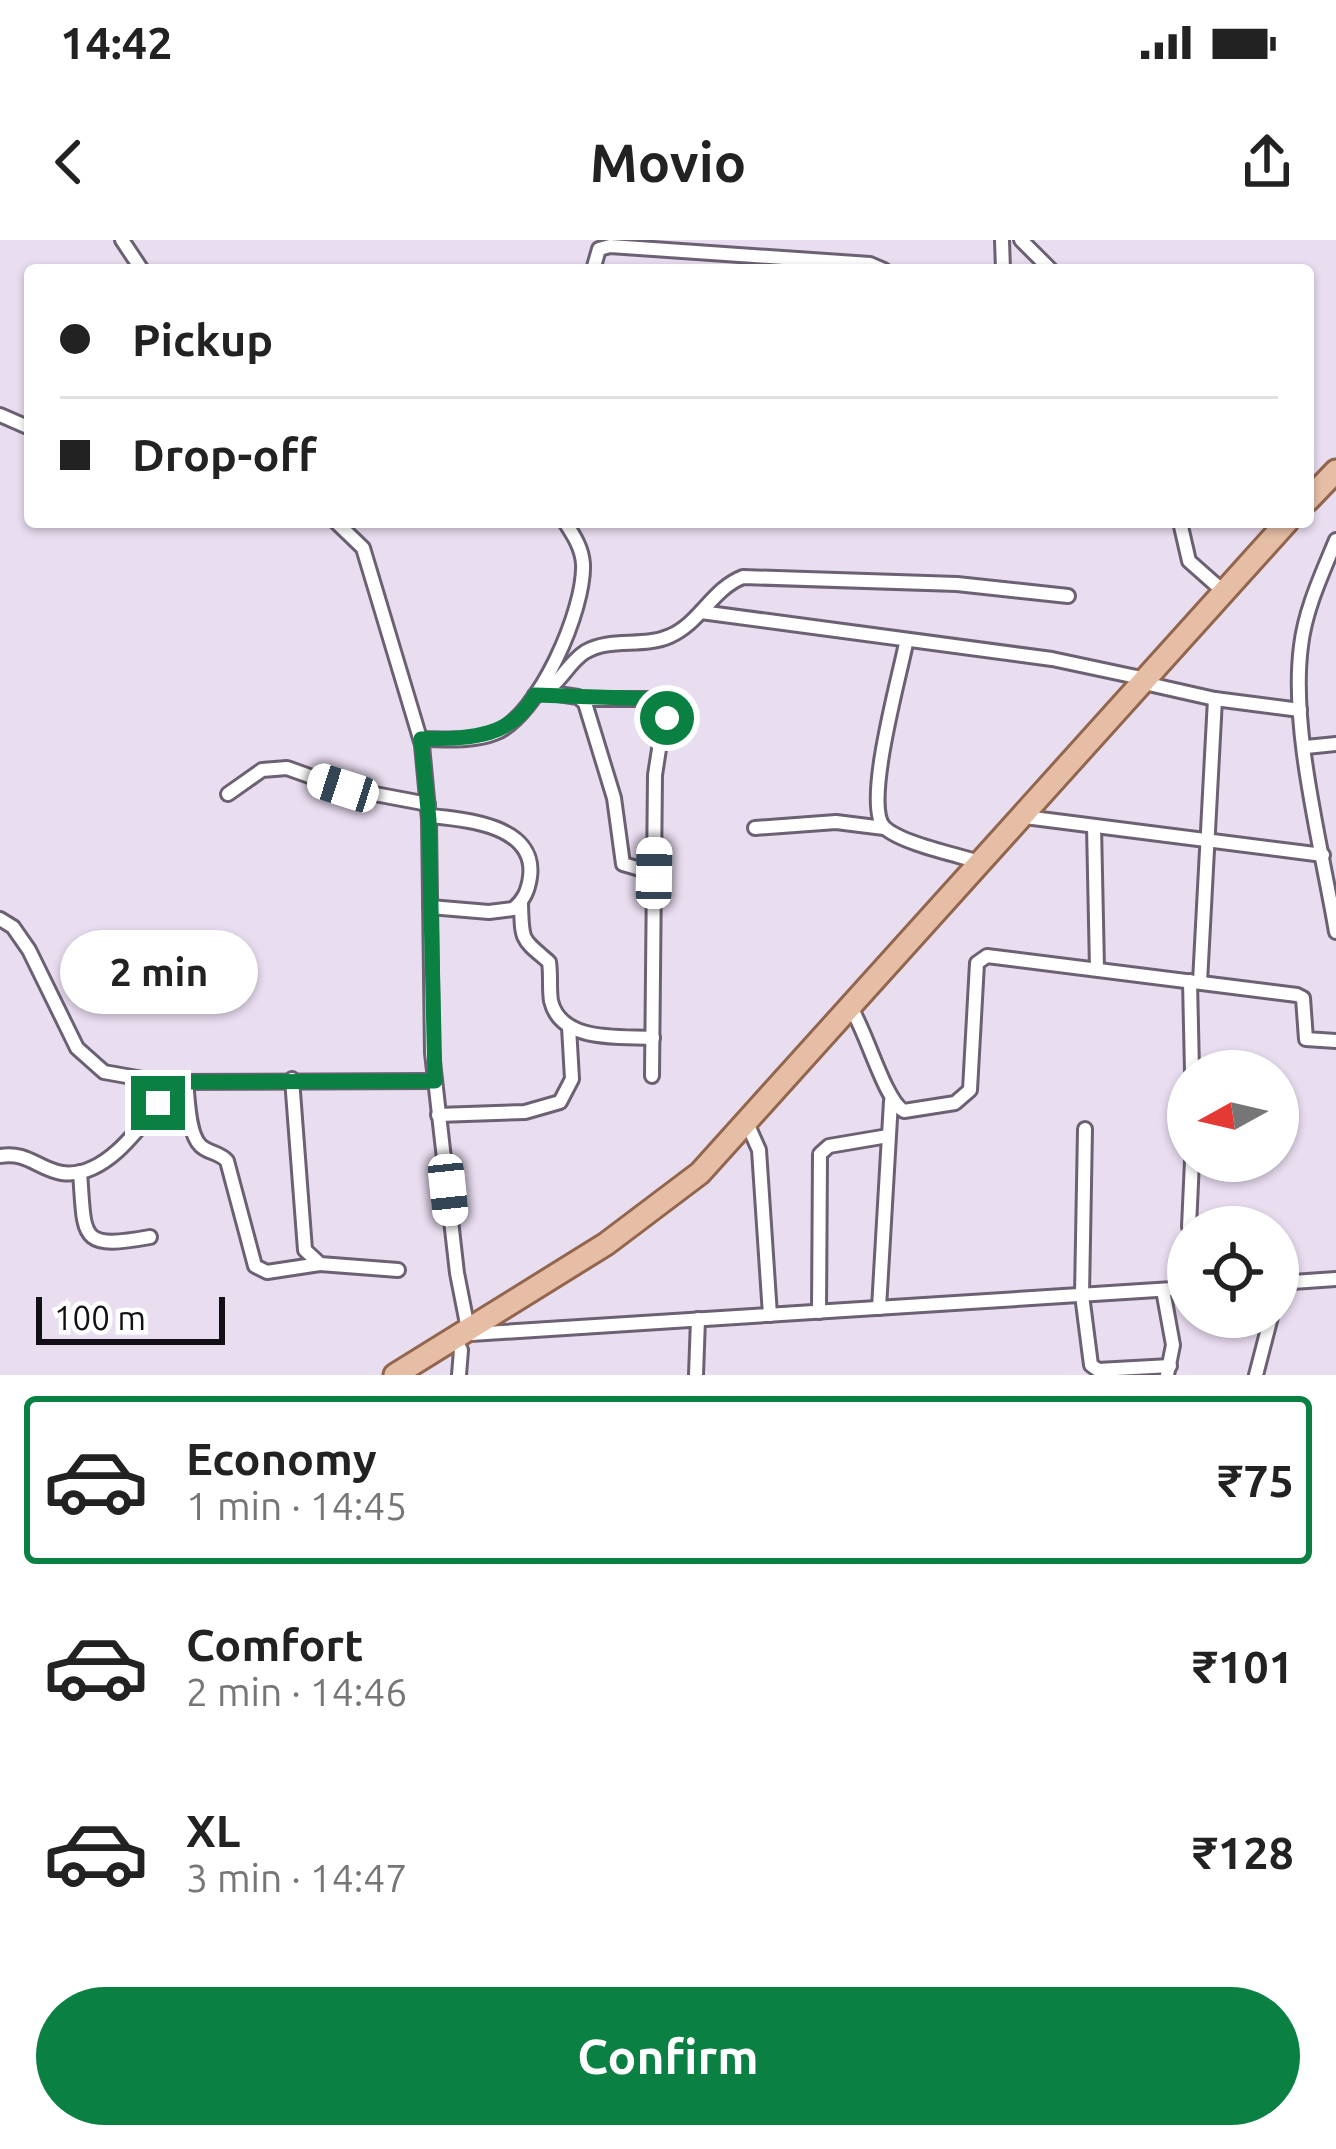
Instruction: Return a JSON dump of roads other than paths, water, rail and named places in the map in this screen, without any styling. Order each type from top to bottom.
[{"type":"main road","points":[[1314,494],[1336,471]]},
{"type":"main road","points":[[394,1375],[662,1204],[700,1173],[1282,528]]},
{"type":"street","points":[[1021,240],[1045,264]]},
{"type":"street","points":[[595,264],[599,249],[610,246],[870,264]]},
{"type":"street","points":[[725,264],[726,253]]},
{"type":"street","points":[[342,528],[362,548],[421,739],[429,810],[435,1081],[460,1334],[459,1375]]},
{"type":"street","points":[[540,694],[580,595],[583,557],[568,528]]},
{"type":"street","points":[[1181,528],[1189,561],[1224,592]]},
{"type":"street","points":[[1336,540],[1301,641],[1300,710],[1336,932]]},
{"type":"street","points":[[421,739],[496,733],[591,649],[658,641],[686,627],[730,582],[759,575],[957,584],[1068,596]]},
{"type":"street","points":[[701,612],[1052,659],[1215,699],[1300,710]]},
{"type":"street","points":[[884,828],[876,789],[906,643]]},
{"type":"street","points":[[540,694],[658,699],[666,704],[655,775],[652,1076]]},
{"type":"street","points":[[582,699],[614,798],[623,864],[654,873]]},
{"type":"street","points":[[1193,1050],[1215,699]]},
{"type":"street","points":[[1306,747],[1336,744]]},
{"type":"street","points":[[228,794],[262,770],[287,768],[343,788],[495,827],[524,848],[531,872],[521,903],[521,936],[526,947],[549,962],[553,1007],[569,1027],[585,1033],[653,1038]]},
{"type":"street","points":[[1024,817],[1323,855]]},
{"type":"street","points":[[755,828],[836,822],[884,828],[981,863]]},
{"type":"street","points":[[1318,826],[1336,824]]},
{"type":"street","points":[[1094,826],[1096,969]]},
{"type":"street","points":[[430,907],[503,913],[521,903]]},
{"type":"street","points":[[0,919],[20,935],[71,1037],[104,1072],[180,1082],[435,1081]]},
{"type":"street","points":[[891,1101],[904,1112],[917,1112],[955,1103],[970,1090],[979,958],[1300,996],[1306,1039],[1336,1041]]},
{"type":"street","points":[[851,1007],[872,1044],[891,1101],[879,1308]]},
{"type":"street","points":[[438,1115],[525,1112],[560,1102],[572,1079],[569,1027]]},
{"type":"street","points":[[292,1079],[302,1238],[311,1260],[320,1264]]},
{"type":"street","points":[[0,1156],[20,1155],[55,1172],[94,1167],[180,1082]]},
{"type":"street","points":[[180,1082],[196,1139],[202,1148],[219,1152],[227,1161],[255,1266],[267,1272],[320,1264],[398,1270]]},
{"type":"street","points":[[747,1123],[759,1150],[770,1315]]},
{"type":"street","points":[[1084,1129],[1082,1295],[1093,1369],[1168,1370],[1172,1345],[1163,1290]]},
{"type":"street","points":[[819,1312],[820,1154],[830,1146],[888,1136]]},
{"type":"street","points":[[80,1172],[84,1222],[93,1239],[107,1245],[150,1237]]},
{"type":"street","points":[[1299,1282],[1336,1279]]},
{"type":"street","points":[[460,1334],[1167,1290]]},
{"type":"street","points":[[696,1375],[698,1319]]},
{"type":"street","points":[[1256,1375],[1265,1338]]}]
